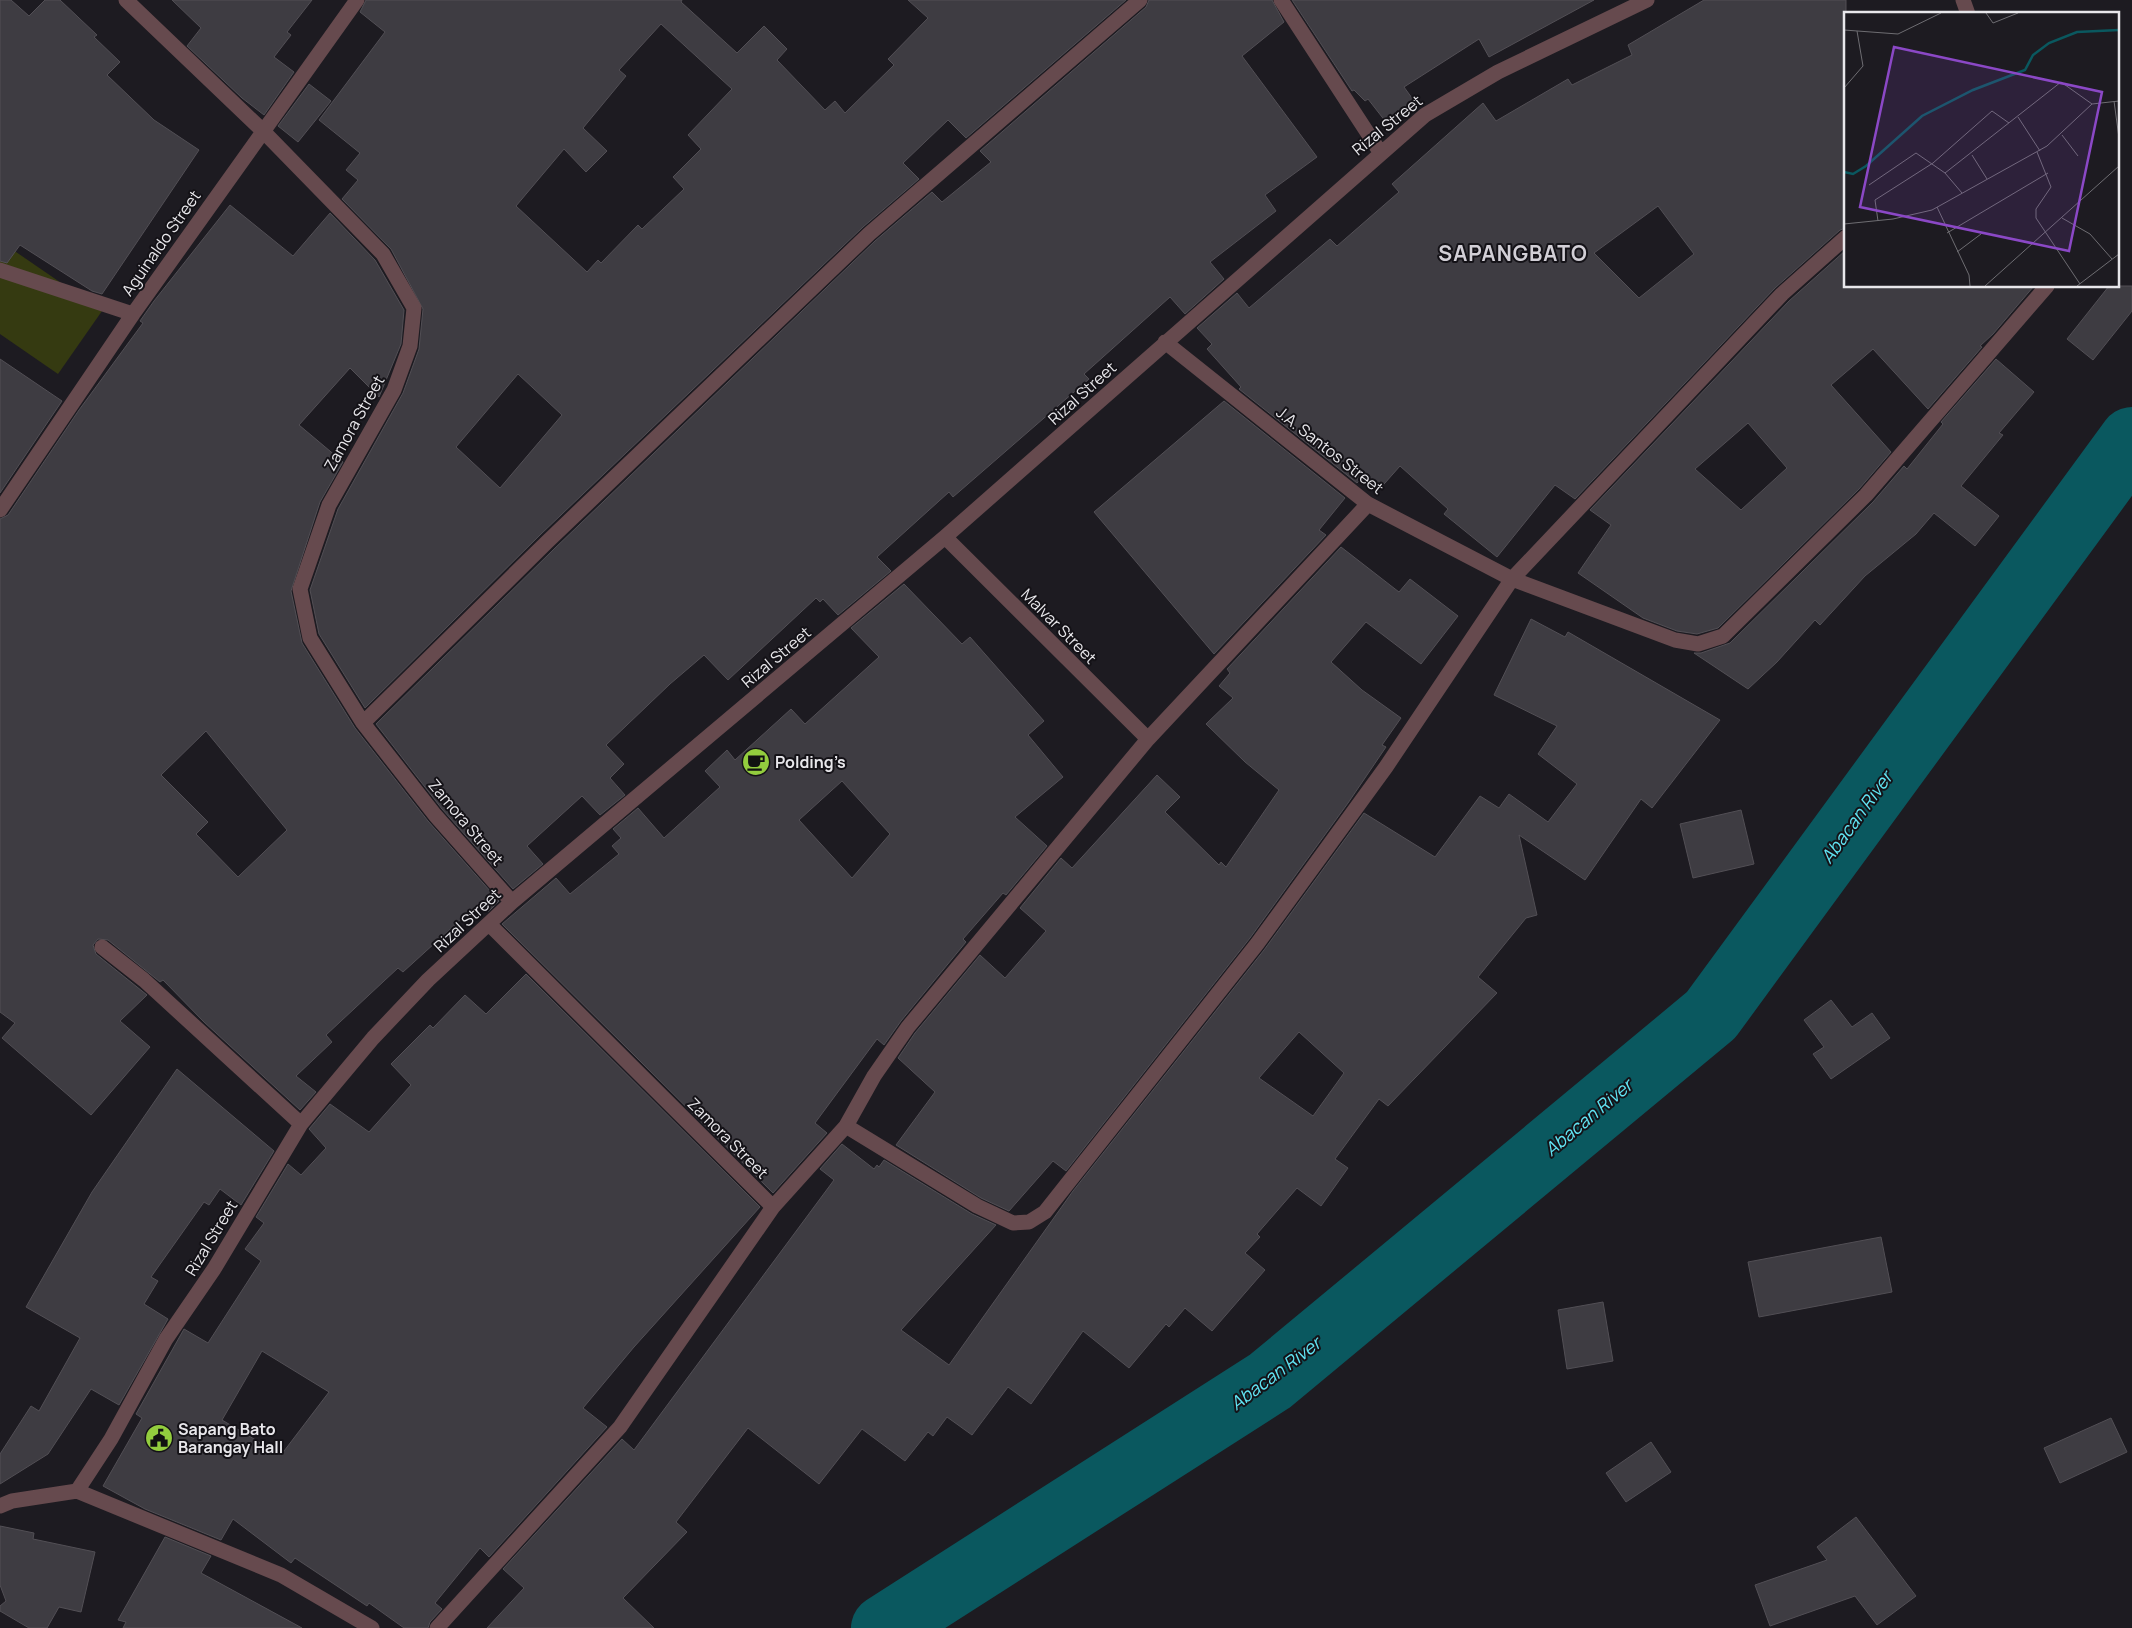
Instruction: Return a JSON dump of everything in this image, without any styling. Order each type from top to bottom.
[{"type":"street","name":"Zamora Street","points":[[126,0],[262,130],[383,254],[414,308],[410,346],[394,390],[329,505],[300,589],[310,638],[363,723],[435,815],[512,902]]},
{"type":"street","name":"Aguinaldo Street","points":[[0,510],[133,314],[356,0]]},
{"type":"street","points":[[363,723],[547,542],[870,234],[1140,0]]},
{"type":"street","points":[[1281,0],[1380,152]]},
{"type":"street","name":"Rizal Street","points":[[77,1491],[111,1439],[166,1339],[214,1269],[301,1124],[373,1038],[428,980],[512,902],[946,537],[1380,152],[1425,115],[1498,72],[1647,0]]},
{"type":"street","points":[[1963,0],[1967,12]]},
{"type":"street","points":[[846,1126],[977,1206],[1013,1223],[1029,1222],[1045,1212],[1257,944],[1386,767],[1512,578],[1782,294],[1844,238]]},
{"type":"street","points":[[0,270],[133,314]]},
{"type":"street","name":"J.A. Santos Street","points":[[1165,342],[1368,504],[1512,578],[1674,640],[1698,644],[1723,636],[1866,495],[2045,288]]},
{"type":"street","points":[[437,1628],[620,1427],[773,1207],[846,1126],[874,1076],[908,1027],[1148,739],[1368,504]]},
{"type":"street","name":"Malvar Street","points":[[946,537],[1148,739]]},
{"type":"street","name":"Zamora Street","points":[[489,924],[773,1207]]},
{"type":"street","points":[[102,947],[144,980],[301,1124]]},
{"type":"street","points":[[0,1506],[12,1501],[77,1491],[281,1575],[372,1628]]},
{"type":"green space","points":[[0,241],[102,311],[58,374],[0,334]]},
{"type":"building","points":[[0,0],[11,0],[29,16],[45,0],[60,0],[97,35],[94,37],[120,62],[107,75],[154,120],[199,150],[102,294],[92,291],[20,245],[7,263],[0,261]]},
{"type":"building","points":[[172,0],[312,0],[287,32],[291,35],[274,57],[294,72],[264,115],[242,98],[187,46],[201,28]]},
{"type":"building","points":[[366,0],[682,0],[681,2],[737,53],[764,26],[787,49],[777,60],[825,110],[835,101],[845,113],[894,65],[888,59],[928,18],[908,0],[1126,0],[966,138],[948,120],[903,163],[919,179],[863,227],[540,535],[365,708],[319,634],[310,590],[338,509],[403,393],[419,349],[423,309],[391,249],[342,199],[358,180],[346,170],[360,153],[319,120],[385,32],[360,12]],"holes":[[[661,24],[732,89],[688,135],[701,149],[673,177],[684,189],[642,229],[638,225],[601,263],[598,260],[587,272],[516,206],[564,149],[586,172],[607,151],[583,128],[626,76],[619,70]],[[518,374],[562,415],[500,488],[456,447]]]},
{"type":"building","points":[[1149,0],[1272,0],[1284,22],[1242,56],[1317,157],[1265,195],[1276,211],[1210,262],[1224,279],[1185,314],[1170,297],[1084,374],[1089,379],[953,497],[949,492],[877,557],[891,571],[838,615],[823,599],[820,602],[816,598],[728,680],[704,655],[670,684],[606,745],[624,764],[610,778],[625,795],[600,815],[582,796],[527,846],[543,864],[513,889],[442,809],[376,724],[554,549],[875,241],[932,192],[942,202],[991,162],[980,151],[1146,7]]},
{"type":"building","points":[[1292,0],[1594,0],[1489,57],[1479,39],[1404,87],[1417,105],[1389,126],[1368,99],[1365,101],[1354,90],[1352,91]]},
{"type":"building","points":[[1704,0],[1846,0],[1846,12],[1844,12],[1844,229],[1840,230],[1775,288],[1575,499],[1555,485],[1497,557],[1444,514],[1448,509],[1400,466],[1377,492],[1362,478],[1357,483],[1239,389],[1241,387],[1207,349],[1212,344],[1197,328],[1237,293],[1249,308],[1330,239],[1337,246],[1399,192],[1392,184],[1483,103],[1496,121],[1568,79],[1572,85],[1632,55],[1628,45]],"holes":[[[1658,206],[1694,254],[1639,298],[1594,253]]]},
{"type":"building","points":[[309,84],[331,101],[298,142],[278,126]]},
{"type":"building","points":[[230,205],[293,256],[330,213],[375,260],[404,310],[401,344],[379,397],[350,368],[299,425],[343,462],[320,502],[291,591],[302,643],[355,728],[428,821],[499,901],[488,912],[479,903],[403,972],[398,968],[326,1035],[332,1042],[296,1076],[316,1092],[300,1110],[204,1022],[163,980],[160,982],[108,940],[98,939],[93,945],[96,954],[147,995],[120,1021],[150,1047],[91,1115],[2,1038],[15,1023],[0,1012],[0,519],[8,515],[79,410],[143,323],[140,321]],"holes":[[[206,731],[287,830],[238,877],[196,834],[208,822],[161,775]]]},
{"type":"building","points":[[1844,252],[1844,288],[2032,288],[1993,334],[1980,346],[1982,347],[1928,409],[1873,349],[1831,385],[1891,452],[1859,489],[1718,628],[1697,634],[1677,631],[1643,618],[1578,573],[1611,525],[1590,510],[1789,301]],"holes":[[[1748,423],[1787,468],[1741,510],[1695,469]]]},
{"type":"building","points":[[2132,286],[2132,311],[2093,360],[2067,339],[2107,288]]},
{"type":"building","points":[[0,359],[62,401],[0,493]]},
{"type":"building","points":[[1996,359],[2034,392],[1999,433],[2003,435],[1961,486],[1999,516],[1975,546],[1934,513],[1916,534],[1865,576],[1820,625],[1815,620],[1777,662],[1748,689],[1694,653],[1701,653],[1730,643],[1873,502],[1904,466],[1907,469],[1943,424],[1941,422]]},
{"type":"building","points":[[1224,401],[1345,498],[1319,530],[1326,535],[1214,654],[1094,512]]},
{"type":"building","points":[[1341,547],[1399,592],[1410,579],[1458,616],[1421,664],[1366,622],[1331,662],[1362,690],[1401,718],[1382,745],[1386,747],[1348,803],[1250,938],[1066,1171],[1053,1161],[1009,1211],[981,1198],[896,1145],[935,1092],[898,1058],[915,1033],[980,955],[1005,978],[1046,931],[1020,908],[1061,858],[1072,868],[1157,775],[1180,797],[1165,812],[1219,865],[1221,862],[1226,867],[1279,790],[1245,762],[1206,724],[1233,698],[1219,686],[1230,673],[1227,669]]},
{"type":"building","points":[[904,584],[962,644],[970,637],[1044,721],[1028,735],[1063,777],[1015,817],[1047,846],[1006,895],[1003,893],[963,939],[966,942],[901,1021],[884,1045],[877,1039],[815,1123],[827,1133],[773,1193],[502,924],[556,878],[570,894],[619,854],[612,846],[621,838],[613,829],[638,808],[664,838],[720,787],[705,771],[727,750],[735,760],[791,709],[805,724],[879,657],[851,628]],"holes":[[[842,781],[890,834],[852,878],[799,820]]]},
{"type":"building","points":[[1531,619],[1565,637],[1568,632],[1720,720],[1652,808],[1641,799],[1585,880],[1519,835],[1537,915],[1526,918],[1478,977],[1497,993],[1388,1106],[1379,1099],[1335,1159],[1348,1168],[1321,1206],[1297,1188],[1257,1234],[1260,1237],[1245,1253],[1265,1270],[1212,1331],[1185,1308],[1169,1327],[1166,1324],[1129,1368],[1083,1331],[1031,1404],[1008,1387],[972,1435],[947,1417],[933,1436],[928,1432],[905,1461],[862,1429],[819,1484],[748,1428],[676,1522],[687,1532],[623,1598],[654,1628],[487,1628],[524,1588],[503,1569],[622,1439],[634,1450],[834,1180],[820,1169],[842,1144],[874,1169],[877,1165],[879,1167],[884,1160],[972,1214],[996,1225],[901,1330],[949,1365],[1073,1191],[1264,950],[1364,813],[1435,857],[1480,796],[1499,808],[1509,794],[1548,822],[1577,784],[1538,754],[1557,726],[1494,695]],"holes":[[[1299,1032],[1344,1073],[1313,1116],[1259,1078]]]},
{"type":"building","points":[[1741,810],[1754,864],[1693,878],[1680,824]]},
{"type":"building","points":[[526,974],[760,1207],[634,1347],[583,1408],[607,1427],[489,1557],[480,1548],[435,1603],[442,1609],[430,1622],[428,1628],[404,1628],[369,1603],[367,1606],[295,1558],[291,1563],[233,1519],[221,1540],[145,1509],[103,1486],[142,1418],[136,1414],[184,1329],[208,1343],[261,1261],[245,1249],[264,1223],[256,1217],[288,1164],[301,1175],[326,1148],[309,1129],[330,1104],[369,1132],[411,1085],[391,1064],[430,1025],[433,1028],[465,995],[486,1014]],"holes":[[[262,1351],[329,1392],[281,1455],[222,1420]]]},
{"type":"building","points":[[1831,1000],[1852,1027],[1872,1013],[1890,1038],[1831,1079],[1813,1054],[1824,1047],[1804,1020]]},
{"type":"building","points":[[177,1069],[274,1151],[241,1205],[220,1189],[209,1205],[204,1202],[151,1277],[158,1281],[144,1304],[168,1319],[119,1405],[91,1389],[48,1454],[0,1484],[0,1454],[31,1406],[39,1411],[80,1338],[26,1307],[92,1192]]},
{"type":"building","points":[[1881,1237],[1892,1292],[1759,1317],[1748,1262]]},
{"type":"building","points":[[1603,1302],[1613,1361],[1567,1369],[1558,1310]]},
{"type":"building","points":[[2111,1418],[2127,1452],[2060,1483],[2044,1448]]},
{"type":"building","points":[[1651,1442],[1671,1472],[1626,1502],[1606,1473]]},
{"type":"building","points":[[1856,1517],[1916,1596],[1877,1625],[1855,1596],[1770,1626],[1755,1585],[1827,1560],[1817,1547]]},
{"type":"building","points":[[0,1526],[34,1533],[33,1539],[95,1552],[81,1612],[59,1607],[47,1628],[29,1628],[0,1611],[0,1606],[6,1601],[0,1585]]},
{"type":"building","points":[[165,1537],[211,1556],[201,1573],[302,1628],[123,1628],[126,1622],[118,1620]]},
{"type":"waterway","name":"Abacan River","points":[[884,1628],[1270,1381],[1711,1015],[2132,440]]},
{"type":"place","name":"Polding’s","points":[[756,762]]},
{"type":"place","name":"Sapang Bato Barangay Hall","points":[[159,1438]]},
{"type":"district","name":"SAPANGBATO","points":[[1513,253]]}]
